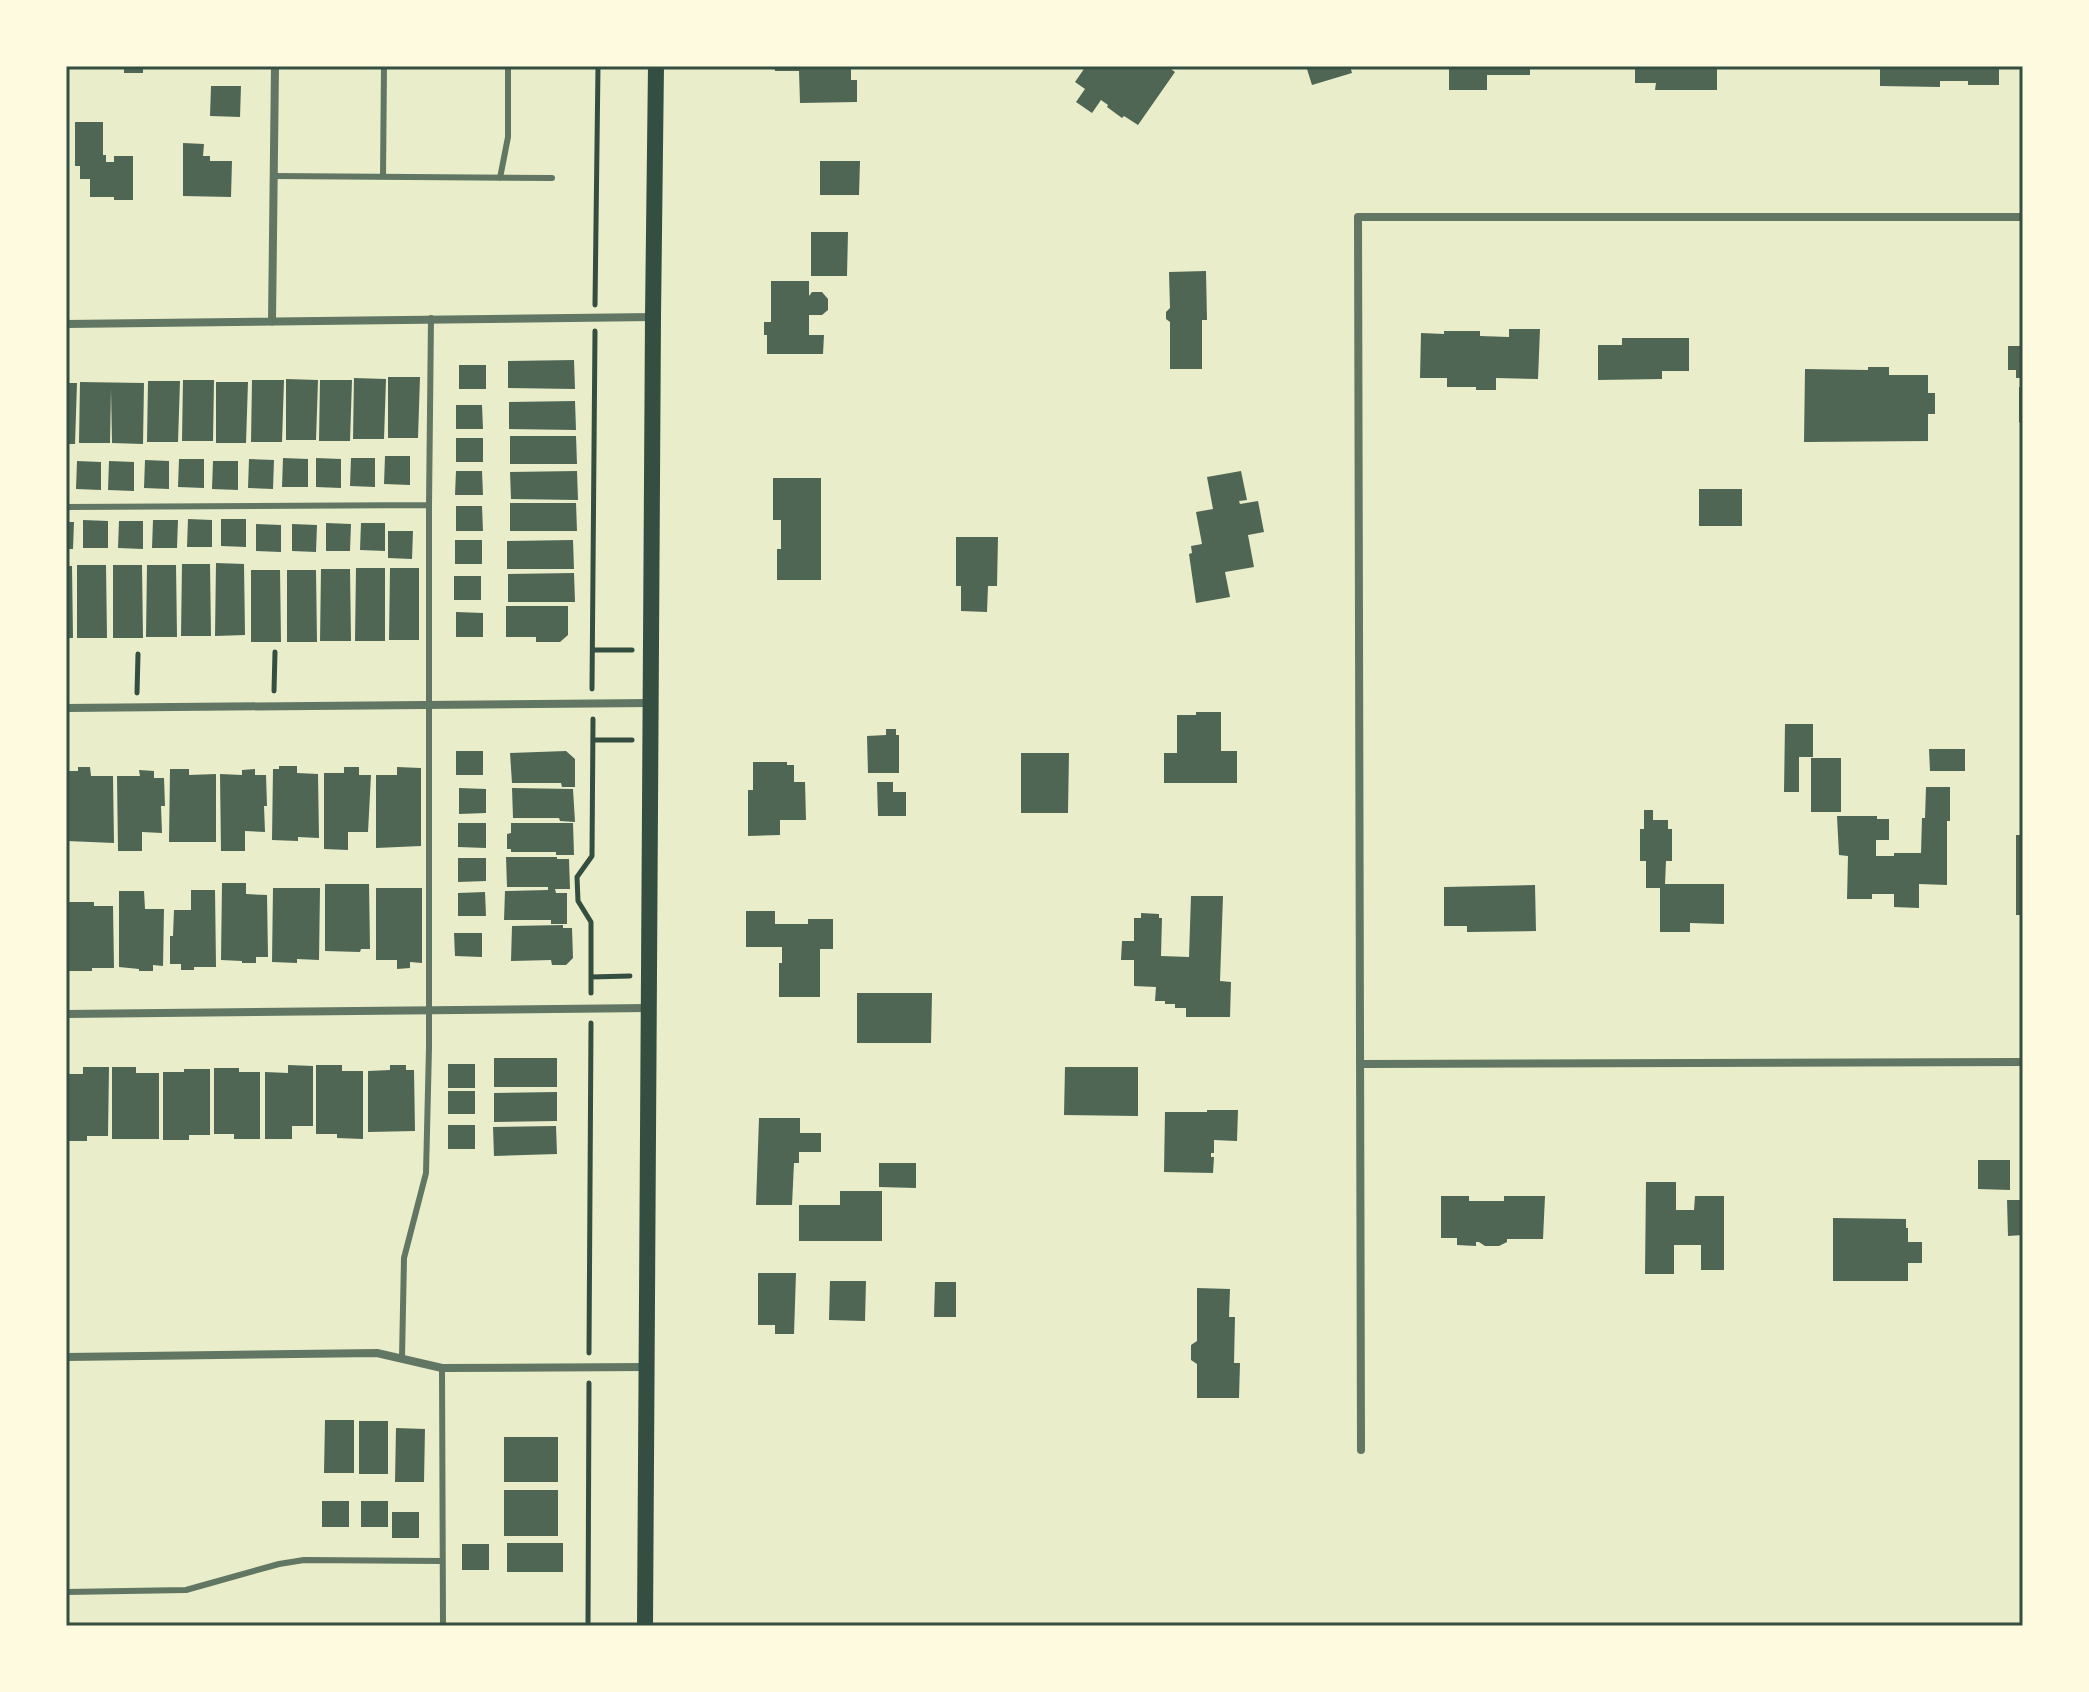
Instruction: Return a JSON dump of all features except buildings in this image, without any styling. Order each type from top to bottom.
[{"type":"main road","points":[[645,1626],[656,66]]},
{"type":"street","points":[[272,322],[275,66]]},
{"type":"street","points":[[1361,1450],[1358,217],[2023,217]]},
{"type":"street","points":[[66,324],[653,317]]},
{"type":"street","points":[[66,708],[650,703]]},
{"type":"street","points":[[66,1014],[649,1008]]},
{"type":"street","points":[[1360,1064],[2023,1062]]},
{"type":"street","points":[[66,1357],[377,1353],[442,1368],[646,1367]]},
{"type":"lane","points":[[383,177],[384,66]]},
{"type":"lane","points":[[500,178],[508,137],[508,66]]},
{"type":"lane","points":[[274,176],[552,178]]},
{"type":"lane","points":[[402,1358],[404,1258],[426,1173],[431,318]]},
{"type":"lane","points":[[66,507],[429,505]]},
{"type":"lane","points":[[442,1368],[443,1626]]},
{"type":"lane","points":[[66,1592],[186,1590],[304,1560],[442,1561]]},
{"type":"path","points":[[595,307],[598,66]]},
{"type":"path","points":[[592,684],[595,329]]},
{"type":"path","points":[[593,650],[651,649]]},
{"type":"path","points":[[274,707],[275,652]]},
{"type":"path","points":[[137,708],[138,654]]},
{"type":"path","points":[[591,991],[591,922],[578,901],[577,877],[592,856],[593,715]]},
{"type":"path","points":[[593,740],[650,739]]},
{"type":"path","points":[[591,977],[649,976]]},
{"type":"path","points":[[588,1335],[591,1024]]},
{"type":"path","points":[[588,1626],[589,1394]]}]
